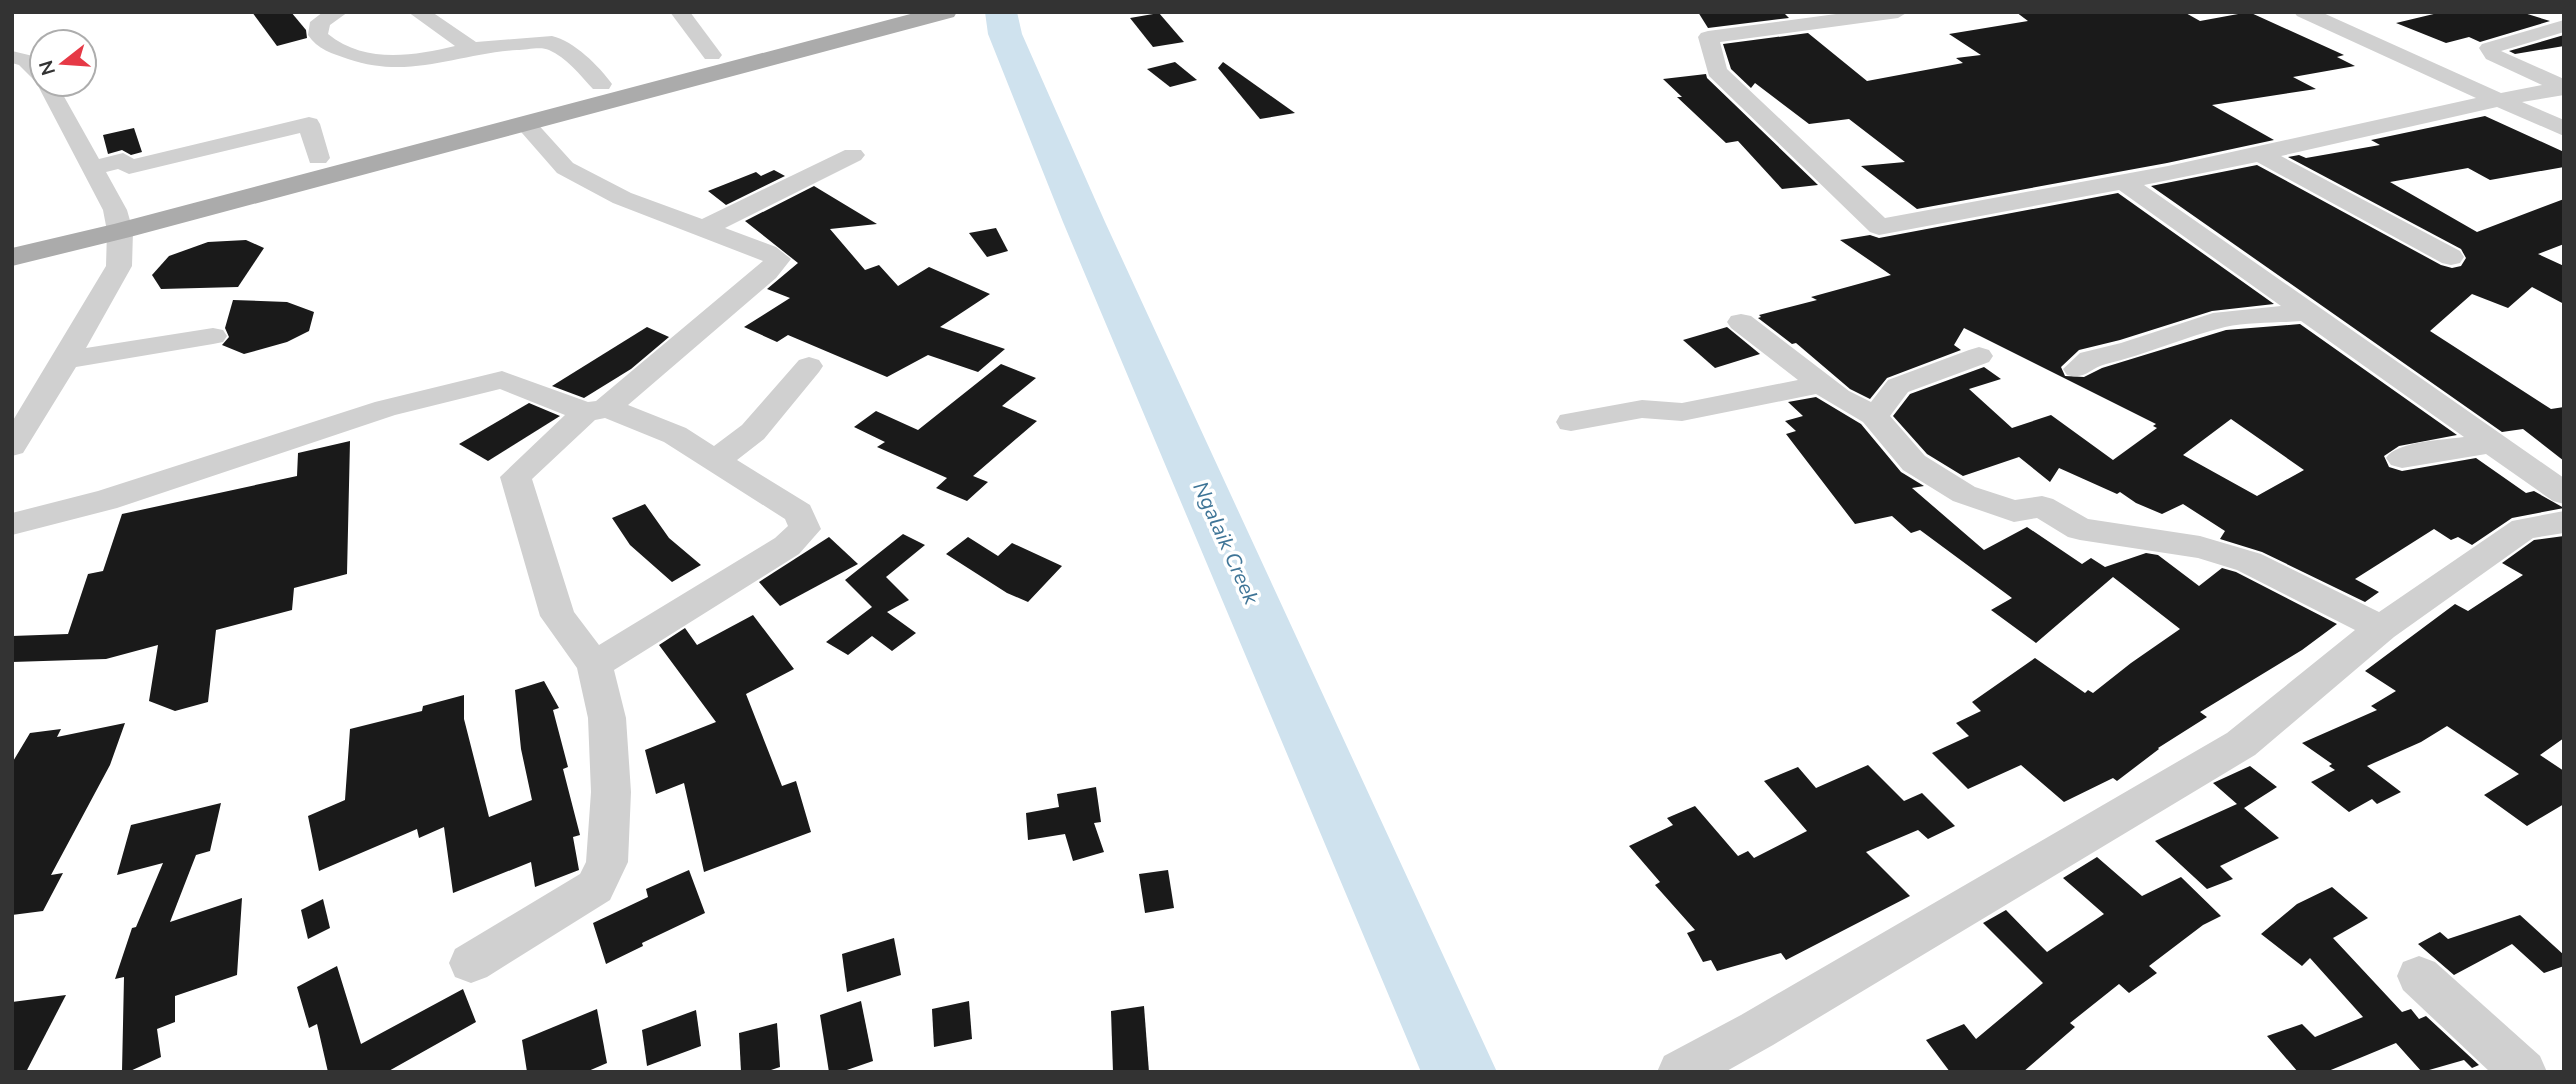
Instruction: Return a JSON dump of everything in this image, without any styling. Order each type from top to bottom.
[{"type":"main road","points":[[12,257],[318,158],[874,12]]},
{"type":"main road","points":[[12,236],[118,221],[526,125],[945,12]]},
{"type":"street","points":[[338,12],[320,22],[318,35],[328,46],[373,61],[396,64],[438,58],[472,49],[552,42],[575,58],[601,84]]},
{"type":"street","points":[[418,12],[472,49]]},
{"type":"street","points":[[680,12],[712,55]]},
{"type":"street","points":[[1898,12],[1709,37],[1717,71],[1879,227],[2125,183],[2497,98],[2564,87]]},
{"type":"street","points":[[2304,12],[2564,129]]},
{"type":"street","points":[[2564,26],[2489,48],[2493,55],[2564,87]]},
{"type":"street","points":[[16,435],[65,360],[120,266],[118,221],[54,98]]},
{"type":"street","points":[[92,169],[123,160],[130,167],[309,124],[318,158]]},
{"type":"street","points":[[471,962],[595,887],[607,862],[611,792],[607,718],[594,665],[558,616],[516,477],[767,272],[778,258],[622,198],[565,168],[526,125]]},
{"type":"street","points":[[2260,154],[2451,257]]},
{"type":"street","points":[[704,228],[853,155]]},
{"type":"street","points":[[2125,183],[2564,494]]},
{"type":"street","points":[[2077,369],[2090,359],[2129,350],[2223,319],[2307,312]]},
{"type":"street","points":[[1741,322],[1821,384],[1875,416],[1882,428],[1914,463],[1964,494],[2014,511],[2042,506],[2080,529],[2200,547],[2249,562],[2381,628]]},
{"type":"street","points":[[65,360],[213,336]]},
{"type":"street","points":[[1875,416],[1898,386],[1979,356]]},
{"type":"street","points":[[716,460],[753,432],[809,366]]},
{"type":"street","points":[[12,524],[106,500],[386,408],[502,380],[595,410],[622,413],[675,435],[799,513],[805,529],[787,546],[594,665]]},
{"type":"street","points":[[1571,422],[1642,410],[1682,412],[1821,384]]},
{"type":"street","points":[[2402,458],[2410,454],[2493,443]]},
{"type":"street","points":[[1680,1072],[1757,1030],[2241,744],[2381,628],[2524,529],[2564,522]]},
{"type":"street","points":[[2419,976],[2524,1072]]},
{"type":"building","points":[[252,12],[291,12],[306,30],[307,38],[277,46]]},
{"type":"building","points":[[1698,12],[1783,12],[1789,18],[1708,28]]},
{"type":"building","points":[[2016,12],[2184,12],[2200,21],[2249,12],[2344,55],[2337,57],[2355,66],[2293,77],[2316,89],[2212,105],[2274,140],[2167,163],[1917,209],[1861,166],[1905,162],[1849,119],[1809,124],[1755,83],[1751,88],[1731,69],[1723,44],[1808,33],[1867,81],[1963,63],[1956,58],[1981,55],[1949,34],[2028,21]]},
{"type":"building","points":[[2442,12],[2521,12],[2550,21],[2480,42],[2469,37],[2446,43],[2396,23]]},
{"type":"building","points":[[1159,13],[1184,42],[1153,47],[1130,18]]},
{"type":"building","points":[[2564,35],[2564,46],[2515,54],[2509,51]]},
{"type":"building","points":[[1175,62],[1197,80],[1170,87],[1147,69]]},
{"type":"building","points":[[1223,62],[1295,113],[1260,119],[1218,68]]},
{"type":"building","points":[[1706,74],[1707,78],[1818,185],[1782,189],[1738,141],[1726,143],[1677,97],[1682,97],[1663,79]]},
{"type":"building","points":[[2485,116],[2564,152],[2564,167],[2490,180],[2468,168],[2390,182],[2477,232],[2564,199],[2564,244],[2538,254],[2564,266],[2564,304],[2532,287],[2508,308],[2472,294],[2430,331],[2551,409],[2564,407],[2564,461],[2523,429],[2502,432],[2151,186],[2257,165],[2441,265],[2452,268],[2461,266],[2466,258],[2461,249],[2288,157],[2299,155],[2306,158],[2380,145],[2371,140]]},
{"type":"building","points":[[134,128],[142,152],[131,155],[122,150],[108,154],[103,135]]},
{"type":"building","points":[[774,170],[785,176],[726,205],[708,191],[756,172],[761,176]]},
{"type":"building","points":[[814,186],[877,224],[830,229],[865,270],[879,265],[898,286],[929,267],[990,294],[940,327],[1005,349],[978,372],[928,355],[887,377],[788,335],[777,342],[744,327],[790,298],[767,289],[798,263],[745,221]]},
{"type":"building","points":[[2118,193],[2274,304],[2212,311],[2079,350],[2061,367],[2065,376],[2084,377],[2102,368],[2226,330],[2300,324],[2457,435],[2399,446],[2384,456],[2389,467],[2402,471],[2476,458],[2526,493],[2534,491],[2564,508],[2512,518],[2472,545],[2458,537],[2451,540],[2434,529],[2355,579],[2379,592],[2365,602],[2262,552],[2220,539],[2225,531],[2183,504],[2162,514],[2136,503],[2120,492],[2117,494],[2059,468],[2050,482],[2019,457],[1963,476],[1927,454],[1893,416],[1910,394],[1984,367],[2001,379],[1969,389],[2012,428],[2051,415],[2113,460],[2157,428],[2153,426],[2156,424],[1964,328],[1954,345],[1961,350],[1887,378],[1870,399],[1850,389],[1796,343],[1792,344],[1758,318],[1761,317],[1759,315],[1817,300],[1811,297],[1891,275],[1840,240],[1870,235],[1879,238]],"holes":[[[2231,419],[2304,470],[2257,496],[2183,455]]]},
{"type":"building","points":[[996,228],[1008,251],[987,257],[969,233]]},
{"type":"building","points":[[246,240],[264,248],[238,287],[161,289],[152,275],[169,256],[208,242]]},
{"type":"building","points":[[233,300],[287,302],[314,312],[309,331],[287,342],[244,354],[222,345],[229,337],[225,328]]},
{"type":"building","points":[[647,327],[669,337],[631,369],[584,398],[552,386]]},
{"type":"building","points":[[1727,327],[1760,354],[1715,368],[1683,340]]},
{"type":"building","points":[[1001,364],[1036,378],[1002,406],[1037,421],[973,476],[988,482],[967,501],[936,488],[947,478],[877,447],[885,442],[854,427],[876,411],[918,430]]},
{"type":"building","points":[[1816,397],[1861,424],[1901,472],[1924,486],[1912,488],[1984,550],[2027,527],[2082,564],[2091,558],[2105,567],[2146,553],[2158,555],[2199,586],[2222,568],[2236,572],[2337,624],[2302,650],[2200,712],[2207,717],[2158,748],[2117,781],[2113,778],[2064,802],[2021,765],[1968,789],[1932,753],[1969,736],[1956,723],[1981,711],[1972,702],[2035,658],[2085,693],[2088,690],[2093,693],[2180,629],[2113,577],[2036,643],[1991,610],[2012,598],[1920,530],[1911,533],[1892,516],[1855,524],[1786,434],[1796,431],[1785,421],[1803,416],[1788,402]]},
{"type":"building","points":[[529,403],[560,416],[488,461],[459,444]]},
{"type":"building","points":[[350,441],[347,574],[294,588],[292,610],[216,630],[208,702],[175,711],[149,701],[158,645],[106,659],[12,662],[12,636],[68,634],[88,574],[103,571],[122,514],[297,476],[298,453]]},
{"type":"building","points":[[645,504],[669,538],[701,565],[672,582],[630,545],[612,518]]},
{"type":"building","points":[[903,534],[925,545],[886,577],[909,600],[887,612],[916,633],[892,651],[872,636],[848,655],[826,642],[872,607],[845,580]]},
{"type":"building","points":[[2564,536],[2564,738],[2540,755],[2564,771],[2564,804],[2527,826],[2484,795],[2519,774],[2447,726],[2421,742],[2367,766],[2401,792],[2377,804],[2372,799],[2349,812],[2311,782],[2335,770],[2329,766],[2332,764],[2302,743],[2377,710],[2371,706],[2396,691],[2365,671],[2455,604],[2468,611],[2523,575],[2502,563],[2534,540]]},
{"type":"building","points":[[829,537],[858,564],[780,606],[759,582]]},
{"type":"building","points":[[968,537],[998,556],[1012,543],[1062,566],[1028,602],[1007,593],[946,554]]},
{"type":"building","points":[[753,615],[794,669],[746,694],[782,786],[796,781],[811,832],[704,872],[684,783],[656,794],[645,750],[716,722],[659,645],[685,628],[697,645]]},
{"type":"building","points":[[544,681],[559,708],[553,710],[568,767],[563,769],[580,835],[573,837],[579,870],[535,887],[531,862],[453,893],[444,827],[419,838],[417,829],[319,871],[308,816],[345,800],[350,729],[422,711],[423,706],[464,695],[464,719],[489,817],[532,800],[521,749],[515,690]]},
{"type":"building","points":[[125,723],[110,765],[51,875],[63,873],[43,911],[12,915],[12,763],[30,733],[61,729],[57,737]]},
{"type":"building","points":[[1868,765],[1904,801],[1922,793],[1955,826],[1928,839],[1918,830],[1866,852],[1910,896],[1786,960],[1781,953],[1717,971],[1711,960],[1703,962],[1687,933],[1695,930],[1655,885],[1660,882],[1629,846],[1673,825],[1667,818],[1695,806],[1738,856],[1748,851],[1754,858],[1807,831],[1764,781],[1798,767],[1816,788]]},
{"type":"building","points":[[2250,766],[2277,787],[2244,808],[2279,838],[2220,866],[2233,879],[2207,889],[2155,841],[2237,804],[2213,783]]},
{"type":"building","points":[[1096,787],[1101,822],[1094,823],[1104,852],[1073,861],[1065,834],[1028,840],[1026,813],[1059,807],[1057,794]]},
{"type":"building","points":[[221,803],[210,851],[196,855],[170,922],[242,898],[237,975],[175,996],[175,1022],[157,1029],[161,1057],[128,1072],[122,1072],[124,977],[115,979],[132,928],[136,927],[163,863],[117,875],[131,825]]},
{"type":"building","points":[[2097,857],[2142,896],[2181,877],[2221,916],[2203,925],[2149,966],[2157,973],[2129,993],[2119,984],[2070,1023],[2075,1027],[2023,1072],[1950,1072],[1926,1040],[1964,1024],[1976,1039],[2043,983],[1983,923],[2006,910],[2047,952],[2104,914],[2063,878]]},
{"type":"building","points":[[689,870],[705,913],[642,943],[643,946],[606,964],[593,923],[648,897],[646,889]]},
{"type":"building","points":[[1168,870],[1174,908],[1145,913],[1139,874]]},
{"type":"building","points":[[2332,887],[2368,918],[2333,938],[2402,1012],[2411,1009],[2419,1019],[2426,1016],[2479,1065],[2472,1068],[2464,1060],[2422,1072],[2396,1043],[2326,1072],[2298,1072],[2267,1036],[2302,1024],[2315,1037],[2363,1017],[2310,958],[2302,966],[2261,934],[2297,904]]},
{"type":"building","points":[[323,899],[330,928],[308,939],[301,910]]},
{"type":"building","points":[[2520,915],[2564,955],[2564,966],[2544,973],[2512,944],[2454,975],[2418,944],[2440,932],[2448,939]]},
{"type":"building","points":[[894,938],[901,975],[847,992],[842,954]]},
{"type":"building","points":[[337,966],[361,1044],[463,989],[476,1022],[387,1072],[328,1072],[317,1024],[309,1028],[297,987]]},
{"type":"building","points":[[66,995],[26,1072],[12,1072],[12,1002]]},
{"type":"building","points":[[861,1001],[873,1061],[841,1072],[829,1072],[820,1015]]},
{"type":"building","points":[[969,1001],[972,1039],[934,1047],[932,1009]]},
{"type":"building","points":[[1144,1006],[1149,1072],[1113,1072],[1111,1011]]},
{"type":"building","points":[[597,1009],[607,1063],[586,1072],[527,1072],[522,1040]]},
{"type":"building","points":[[696,1010],[701,1046],[647,1066],[642,1030]]},
{"type":"building","points":[[777,1023],[780,1067],[765,1072],[741,1072],[739,1033]]},
{"type":"waterway","name":"Ngalaik Creek","points":[[1001,12],[1005,34],[1084,222],[1459,1072]]}]
